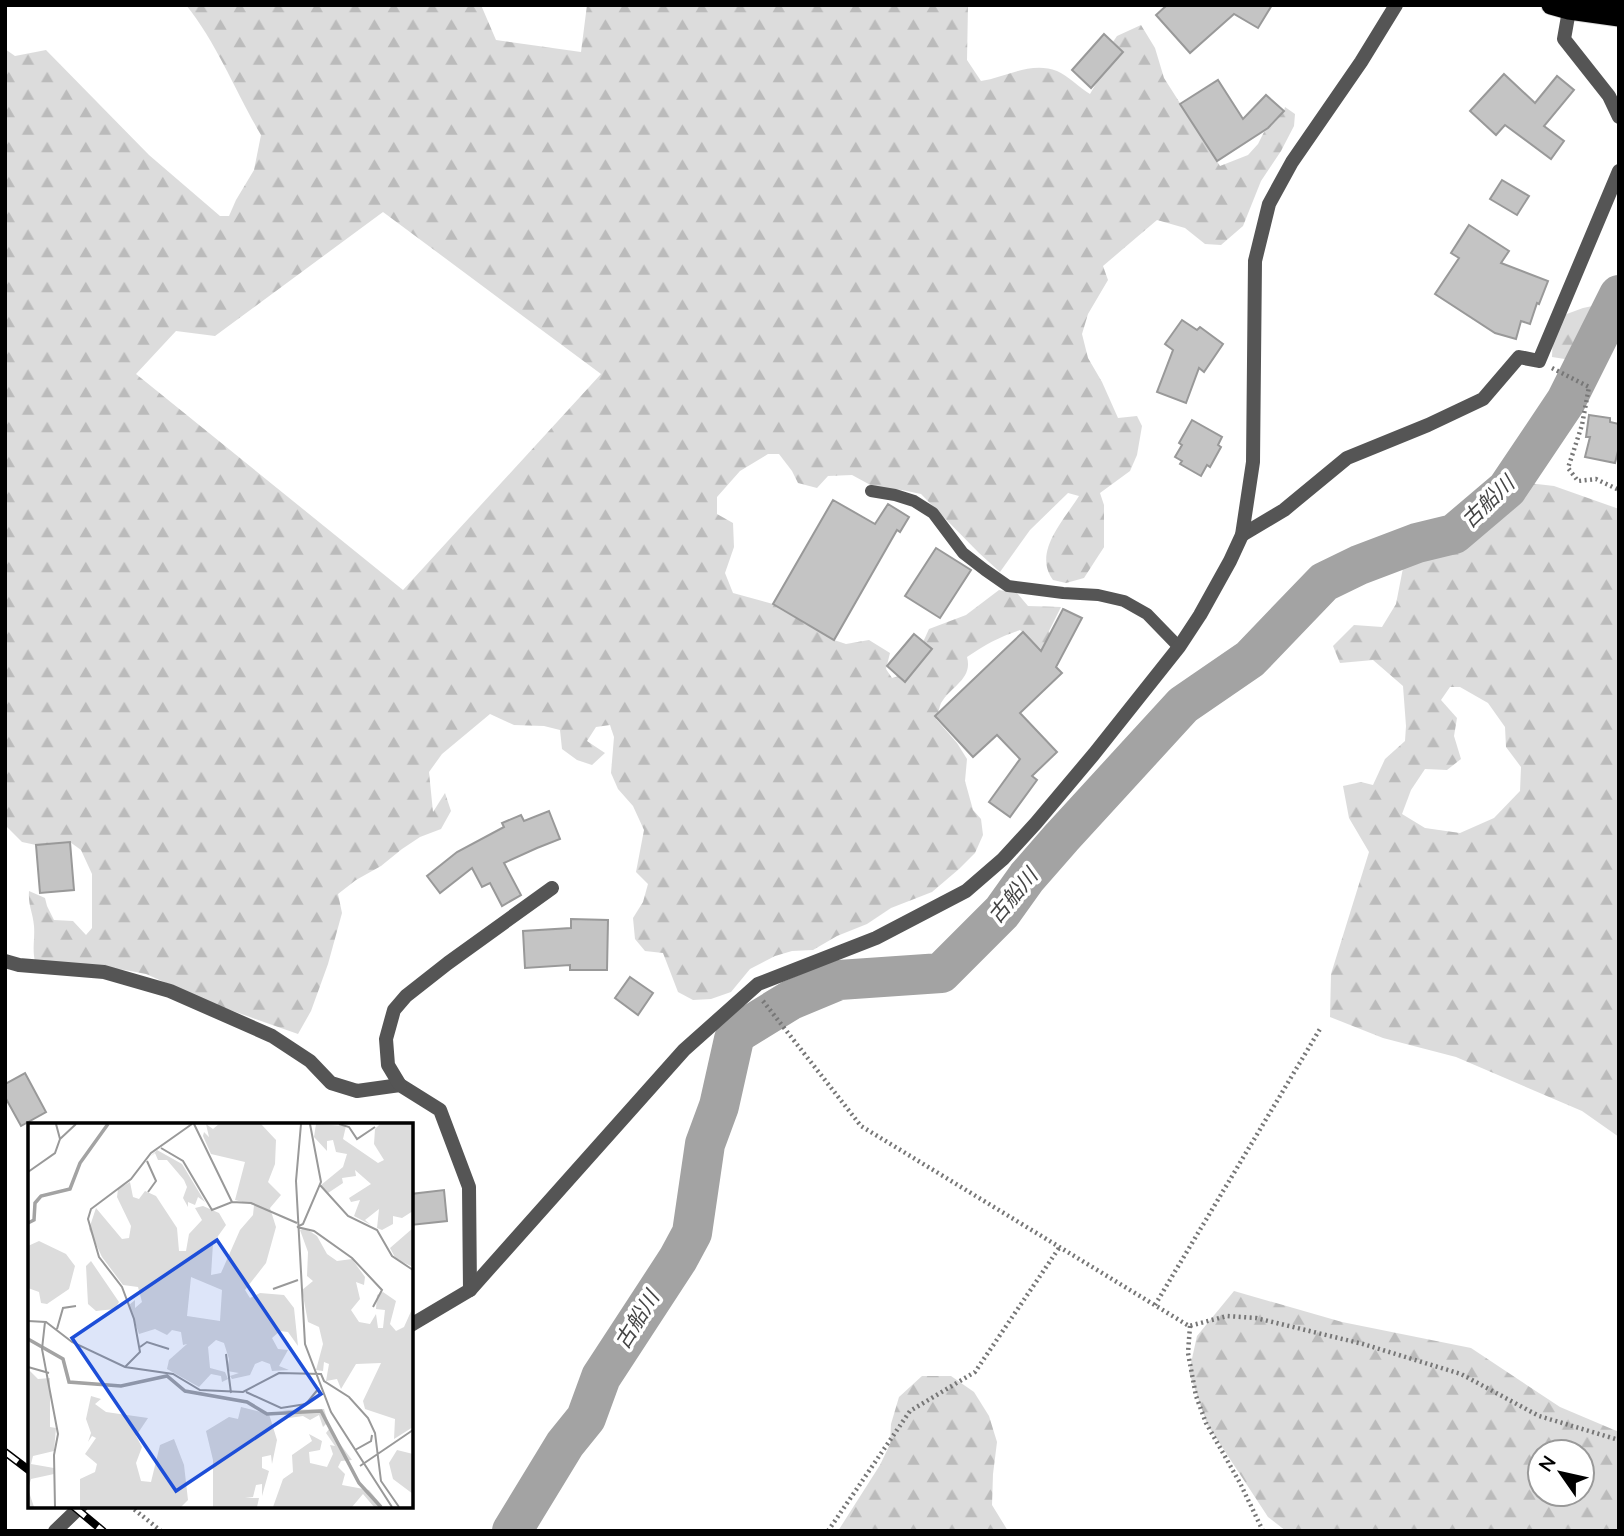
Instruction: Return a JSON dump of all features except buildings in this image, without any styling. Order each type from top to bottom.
[{"type":"highway","points":[[1563,7],[1619,17]]},
{"type":"street","points":[[413,1324],[470,1290],[684,1050],[758,984],[876,938],[966,891],[1003,859],[1094,754],[1179,647],[1200,615],[1242,535],[1253,462],[1255,261],[1269,204],[1292,162],[1361,62],[1396,5]]},
{"type":"street","points":[[1563,7],[1564,38],[1609,96],[1619,117]]},
{"type":"street","points":[[1242,535],[1283,510],[1347,458],[1483,399],[1519,357],[1539,361],[1619,171]]},
{"type":"street","points":[[470,1290],[470,1187],[440,1110],[400,1085],[388,1065],[386,1039],[394,1010],[406,996],[448,962],[552,888]]},
{"type":"street","points":[[5,961],[19,965],[104,972],[170,991],[272,1036],[310,1061],[331,1083],[357,1091],[400,1085]]},
{"type":"street","points":[[55,1531],[79,1508]]},
{"type":"lane","points":[[871,491],[914,501],[933,513],[963,552],[1008,586],[1098,595],[1124,601],[1147,614],[1179,647]]},
{"type":"path","points":[[1564,374],[1589,387],[1582,425],[1568,468],[1578,481],[1596,479],[1619,490]]},
{"type":"path","points":[[764,1003],[861,1126],[1191,1326],[1227,1316],[1256,1318],[1363,1344],[1461,1374],[1539,1416],[1619,1440]]},
{"type":"path","points":[[1155,1305],[1320,1029]]},
{"type":"path","points":[[828,1531],[911,1411],[975,1372],[1059,1248]]},
{"type":"path","points":[[1191,1326],[1188,1353],[1196,1396],[1206,1423],[1263,1531]]},
{"type":"path","points":[[132,1508],[161,1531]]},
{"type":"green space","points":[[186,5],[481,5],[496,40],[581,52],[587,5],[968,5],[967,60],[981,81],[1028,69],[1047,68],[1061,73],[1090,94],[1097,82],[1102,58],[1117,36],[1141,25],[1155,48],[1164,78],[1220,166],[1248,155],[1285,107],[1295,114],[1294,126],[1261,181],[1243,226],[1221,245],[1205,244],[1185,228],[1157,220],[1103,266],[1108,280],[1088,314],[1082,334],[1088,358],[1118,418],[1137,416],[1142,426],[1137,455],[1130,471],[1100,493],[1104,505],[1104,547],[1084,578],[1066,583],[1053,580],[1048,569],[1048,547],[1079,496],[1068,493],[1030,530],[1000,572],[921,494],[876,488],[852,475],[828,476],[817,488],[798,483],[779,454],[768,454],[740,471],[717,497],[717,514],[733,523],[734,547],[725,573],[733,593],[773,604],[834,640],[846,644],[869,640],[890,653],[886,669],[892,678],[909,673],[929,629],[966,615],[999,590],[1017,593],[1028,606],[1061,607],[1049,631],[1054,644],[1054,661],[1020,630],[1013,632],[967,657],[968,665],[964,677],[941,703],[936,719],[967,759],[965,781],[973,810],[981,819],[983,835],[975,853],[959,869],[932,892],[891,908],[867,924],[837,936],[813,950],[792,951],[775,956],[750,969],[731,992],[711,999],[693,1000],[678,992],[663,953],[645,951],[635,939],[633,918],[643,902],[648,884],[636,872],[644,830],[633,806],[618,789],[611,773],[614,737],[610,725],[596,727],[587,741],[605,753],[592,765],[577,760],[562,749],[560,730],[544,726],[514,725],[490,714],[442,754],[429,772],[433,812],[445,793],[451,811],[441,829],[420,837],[338,894],[342,913],[328,964],[311,1011],[298,1034],[216,1005],[146,974],[35,962],[29,891],[45,898],[54,920],[73,921],[86,935],[92,928],[92,874],[81,850],[70,842],[36,845],[22,842],[5,825],[5,49],[15,56],[46,50],[149,155],[220,216],[229,216],[254,170],[261,135]],"holes":[[[383,212],[601,374],[403,590],[136,374],[176,331],[215,336]]]},
{"type":"green space","points":[[1619,272],[1619,326],[1594,321],[1586,342],[1571,360],[1552,357],[1553,335],[1564,315],[1602,304]]},
{"type":"green space","points":[[1520,482],[1554,486],[1619,509],[1619,1137],[1582,1111],[1456,1057],[1383,1038],[1330,1017],[1331,974],[1369,852],[1349,818],[1343,786],[1361,782],[1373,785],[1385,759],[1405,741],[1406,726],[1403,686],[1373,660],[1340,663],[1333,646],[1354,625],[1382,627],[1396,604],[1403,568],[1416,539],[1452,515],[1477,514],[1508,496]],"holes":[[[1450,687],[1460,687],[1488,703],[1505,727],[1506,747],[1521,767],[1520,791],[1494,818],[1460,833],[1425,828],[1402,814],[1411,790],[1425,769],[1447,770],[1461,759],[1454,736],[1457,718],[1441,700]]]},
{"type":"green space","points":[[1234,1291],[1342,1322],[1471,1348],[1560,1407],[1619,1432],[1619,1531],[1286,1531],[1268,1517],[1207,1424],[1189,1372],[1197,1336]]},
{"type":"green space","points":[[922,1376],[951,1376],[974,1392],[989,1416],[997,1442],[992,1505],[1008,1531],[838,1531],[880,1465],[890,1444],[891,1424],[899,1397]]},
{"type":"waterway","name":"古船川","points":[[512,1531],[565,1444],[586,1418],[601,1377],[692,1233],[705,1144],[719,1106],[734,1039],[739,1032],[791,1000],[839,980],[941,973],[1002,912],[1027,877],[1183,705],[1250,659],[1324,582],[1359,565],[1417,543],[1454,534],[1507,489],[1566,401],[1619,295]]},
{"type":"railway","points":[[5,1452],[28,1469]]},
{"type":"railway","points":[[75,1508],[103,1531]]}]
